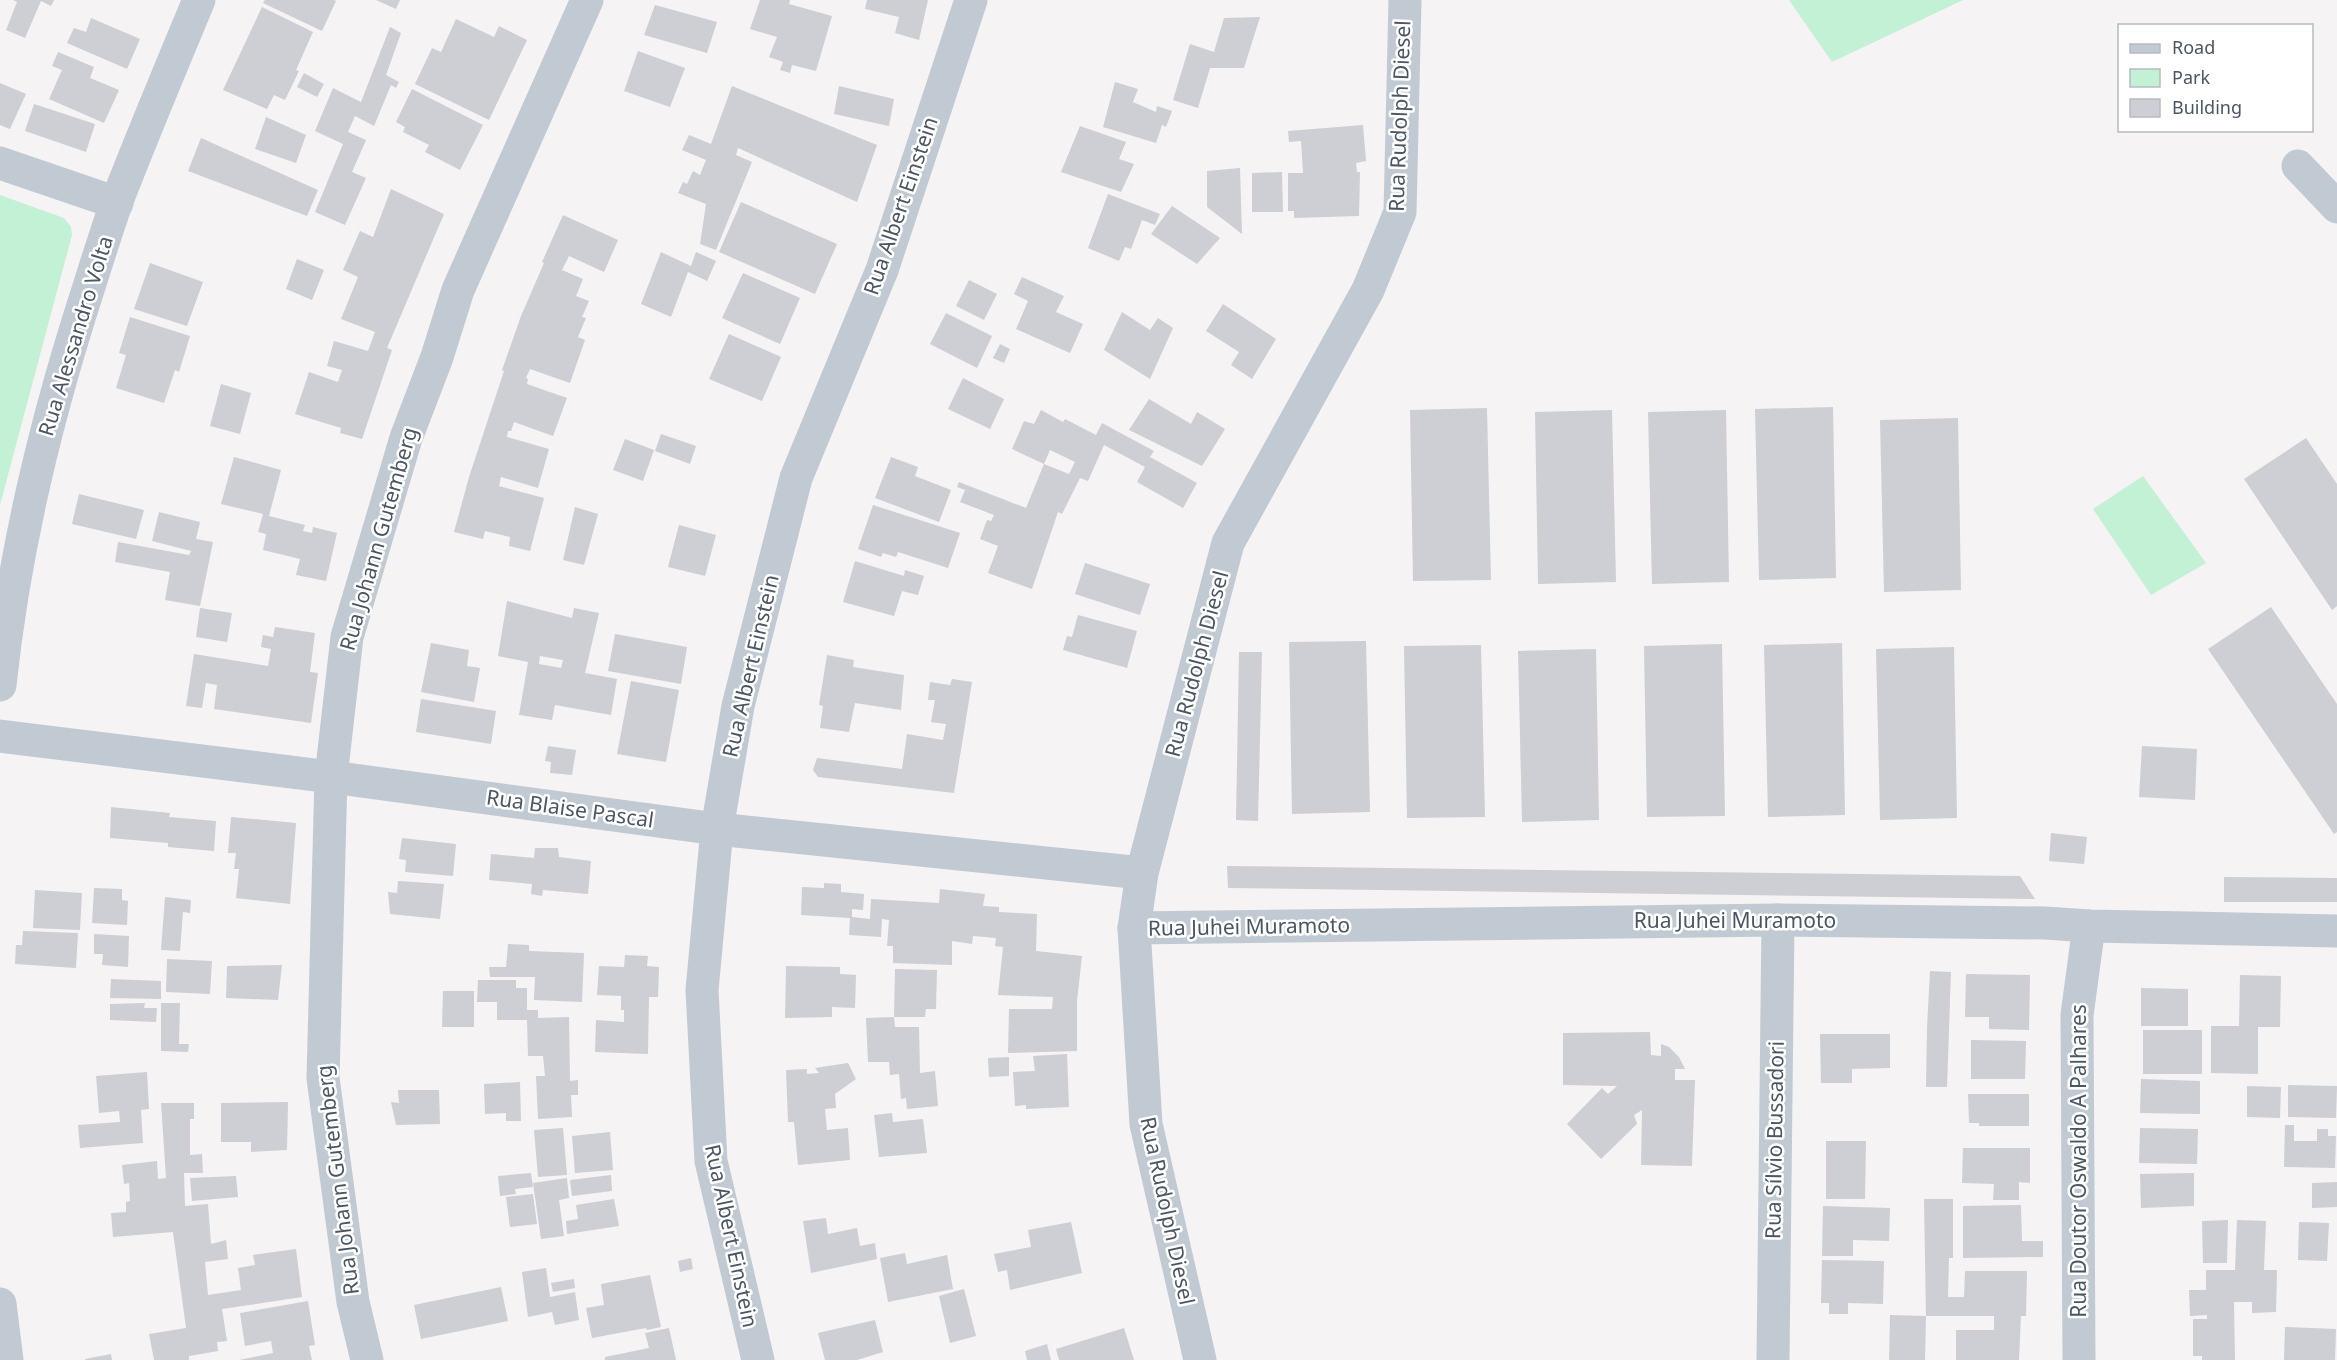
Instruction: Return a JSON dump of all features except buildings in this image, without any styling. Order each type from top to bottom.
[{"type":"street","name":"Rua Alessandro Volta","points":[[0,685],[7,622],[38,464],[70,347],[117,203],[199,0]]},
{"type":"street","name":"Rua Johann Gutemberg","points":[[367,1360],[353,1302],[323,1078],[331,777],[347,637],[406,438],[437,357],[458,290],[587,0]]},
{"type":"street","name":"Rua Albert Einstein","points":[[758,1360],[711,1161],[702,990],[717,829],[738,706],[796,478],[882,270],[971,0]]},
{"type":"street","name":"Rua Rudolph Diesel","points":[[1200,1360],[1146,1124],[1134,928],[1142,873],[1228,543],[1368,290],[1400,212],[1405,0]]},
{"type":"street","points":[[0,164],[117,203]]},
{"type":"street","points":[[2298,166],[2337,207]]},
{"type":"street","name":"Rua Blaise Pascal","points":[[0,736],[331,777],[717,829],[1142,873]]},
{"type":"street","name":"Rua Juhei Muramoto","points":[[1134,928],[1778,920],[2045,922],[2089,926],[2337,931]]},
{"type":"street","name":"Rua Sílvio Bussadori","points":[[1773,1360],[1778,920]]},
{"type":"street","name":"Rua Doutor Oswaldo A Palhares","points":[[2079,1360],[2077,1016],[2089,926]]},
{"type":"street","points":[[0,1304],[7,1360]]},
{"type":"green space","points":[[1789,0],[1963,0],[1832,62]]},
{"type":"green space","points":[[0,195],[64,218],[71,227],[72,235],[0,505]]},
{"type":"green space","points":[[2143,476],[2206,563],[2151,595],[2093,509]]}]
